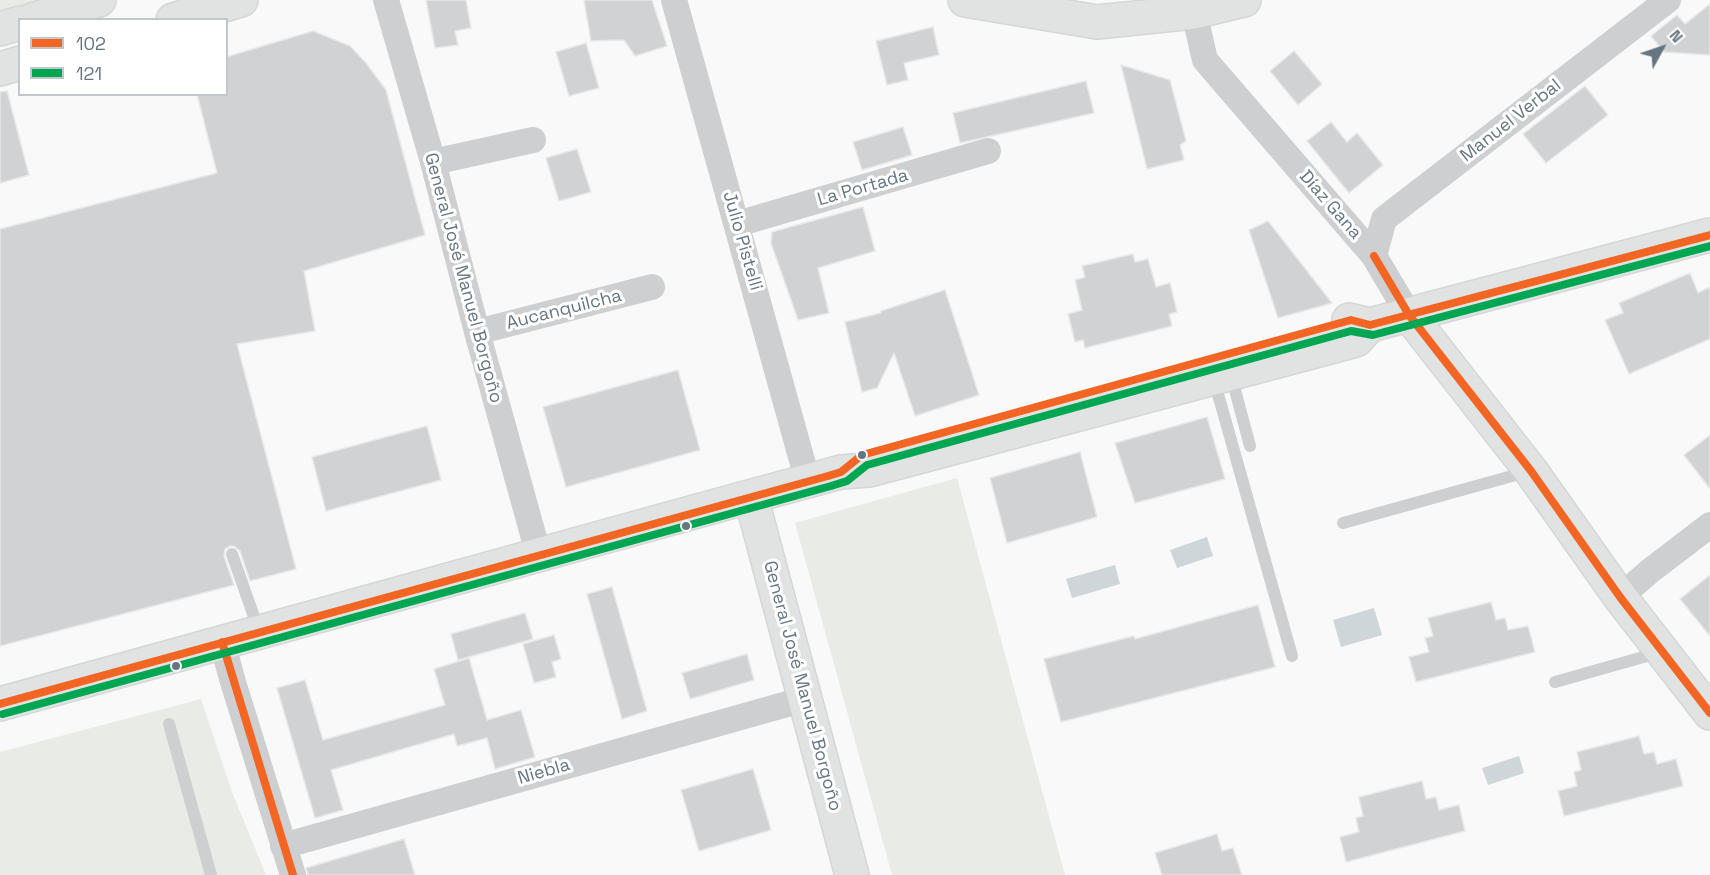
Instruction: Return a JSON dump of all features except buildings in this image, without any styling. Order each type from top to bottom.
[{"type":"main road","points":[[39,18],[99,0]]},
{"type":"main road","points":[[180,18],[241,0]]},
{"type":"main road","points":[[965,0],[1097,22],[1194,12],[1244,0]]},
{"type":"main road","points":[[0,29],[18,24]]},
{"type":"main road","points":[[0,69],[18,64]]},
{"type":"main road","points":[[841,472],[862,455],[1351,320],[1370,325],[1710,235]]},
{"type":"main road","name":"Díaz Gana","points":[[1409,315],[1531,471],[1620,597],[1710,713]]},
{"type":"main road","points":[[0,704],[841,472],[869,470],[1356,340],[1370,325]]},
{"type":"main road","name":"General José Manuel Borgoño","points":[[751,497],[852,875]]},
{"type":"street","name":"General José Manuel Borgoño","points":[[386,0],[433,162],[539,556]]},
{"type":"street","name":"Julio Pistelli","points":[[674,0],[808,482]]},
{"type":"street","name":"Manuel Verbal","points":[[1374,256],[1384,219],[1668,0]]},
{"type":"street","name":"Díaz Gana","points":[[1194,12],[1205,60],[1374,256],[1409,315]]},
{"type":"street","points":[[433,162],[533,140]]},
{"type":"street","name":"La Portada","points":[[737,225],[988,151]]},
{"type":"street","name":"Aucanquilcha","points":[[477,332],[652,287]]},
{"type":"street","points":[[1620,597],[1710,525]]},
{"type":"street","points":[[222,642],[293,875]]},
{"type":"street","name":"Niebla","points":[[283,846],[805,699]]},
{"type":"lane","points":[[1222,376],[1250,446]]},
{"type":"lane","points":[[1222,376],[1292,656]]},
{"type":"lane","points":[[1343,523],[1531,471]]},
{"type":"lane","points":[[232,554],[259,632]]},
{"type":"lane","points":[[1555,682],[1662,652]]},
{"type":"lane","points":[[169,724],[211,875]]},
{"type":"shaded area","points":[[0,0],[50,0],[0,12]]},
{"type":"shaded area","points":[[957,478],[1065,875],[892,875],[795,523]]},
{"type":"shaded area","points":[[1207,537],[1213,556],[1177,568],[1170,550]]},
{"type":"shaded area","points":[[1115,565],[1120,584],[1072,598],[1066,579]]},
{"type":"shaded area","points":[[1374,608],[1382,635],[1341,647],[1333,620]]},
{"type":"shaded area","points":[[201,699],[232,792],[266,875],[0,875],[0,752]]},
{"type":"shaded area","points":[[1519,756],[1524,773],[1488,785],[1482,768]]},
{"type":"transit line","name":"102","points":[[0,704],[828,476],[841,472],[862,455],[1351,320],[1370,325],[1710,235]]},
{"type":"transit line","name":"121","points":[[3,714],[831,486],[847,481],[867,465],[1351,331],[1373,335],[1710,246]]},
{"type":"transit line","name":"102","points":[[1374,256],[1409,315],[1531,471],[1620,597],[1710,713]]},
{"type":"transit line","name":"102","points":[[222,642],[293,875]]}]
